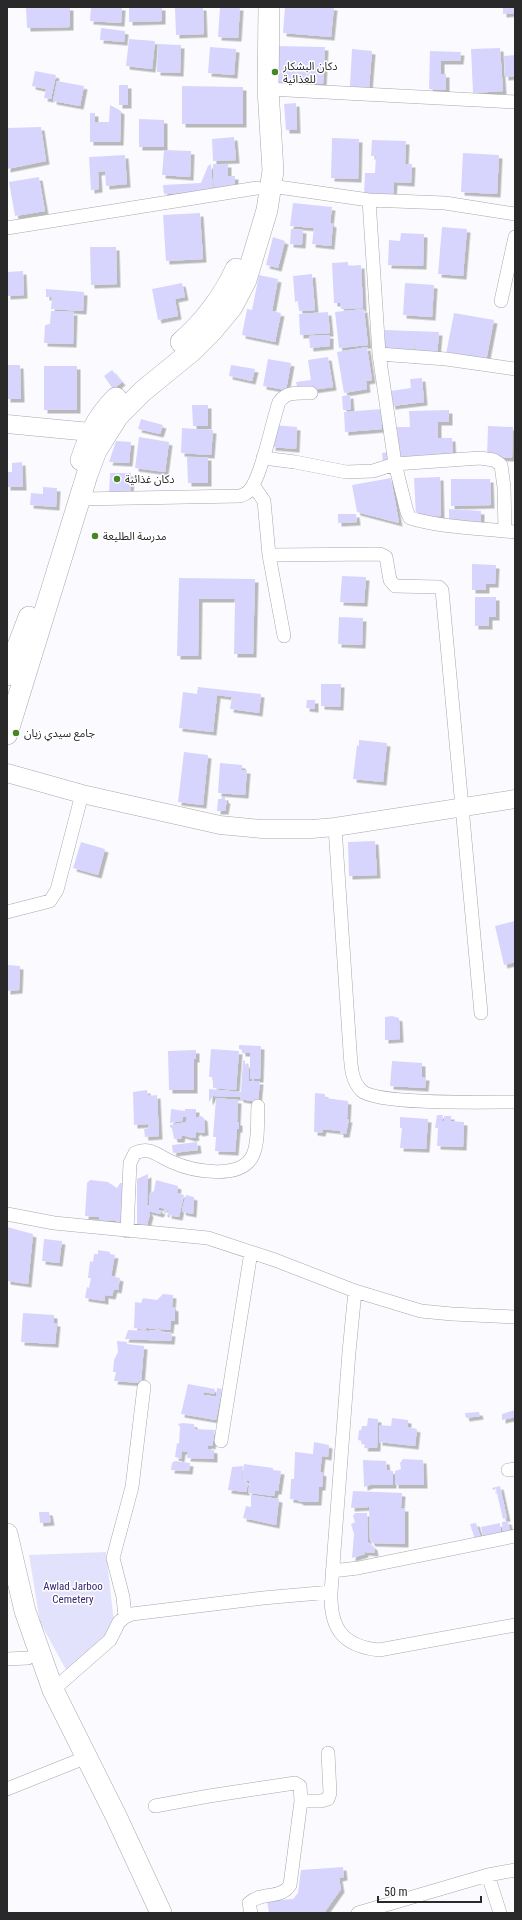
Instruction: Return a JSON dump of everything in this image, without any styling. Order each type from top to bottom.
[{"type":"main road","points":[[7,675],[97,436],[143,391],[192,351],[212,331],[232,307],[246,280],[267,210],[264,187],[259,171],[257,89],[258,7]]},
{"type":"main road","points":[[264,187],[273,157],[268,89],[269,7]]},
{"type":"main road","points":[[7,734],[12,693],[81,499],[97,436]]},
{"type":"main road","points":[[7,1534],[25,1611],[53,1690],[116,1816],[161,1913]]},
{"type":"main road","points":[[7,1592],[28,1658],[47,1703],[106,1820],[149,1913]]},
{"type":"street","points":[[268,89],[515,102]]},
{"type":"street","points":[[7,228],[264,187],[369,200],[445,203],[515,214]]},
{"type":"street","points":[[264,458],[296,462],[346,472],[373,471],[395,464],[480,458],[494,460],[501,466],[510,531],[460,527],[410,518],[407,512],[395,464],[379,354],[369,200]]},
{"type":"street","points":[[501,301],[515,237]]},
{"type":"street","points":[[379,354],[446,359],[515,369]]},
{"type":"street","points":[[81,499],[240,496],[248,492],[253,485],[264,458],[279,402],[284,396],[291,393],[310,393]]},
{"type":"street","points":[[7,424],[97,436]]},
{"type":"street","points":[[253,485],[264,501],[269,556],[284,636]]},
{"type":"street","points":[[269,556],[380,554],[386,557],[390,580],[395,586],[439,587],[442,590],[481,1013]]},
{"type":"street","points":[[7,773],[82,794],[220,825],[262,829],[312,829],[335,827],[515,799]]},
{"type":"street","points":[[7,912],[50,901],[57,890],[82,794]]},
{"type":"street","points":[[335,827],[348,1031],[352,1071],[356,1083],[363,1091],[372,1096],[431,1102],[515,1102]]},
{"type":"street","points":[[127,1231],[130,1163],[135,1153],[143,1150],[153,1152],[170,1161],[192,1168],[228,1172],[238,1169],[248,1162],[255,1149],[258,1106]]},
{"type":"street","points":[[7,1214],[54,1223],[127,1231],[171,1233],[208,1238],[251,1252],[355,1291],[422,1311],[435,1314],[515,1317]]},
{"type":"street","points":[[221,1441],[251,1252]]},
{"type":"street","points":[[355,1291],[332,1571],[331,1609],[334,1624],[351,1643],[364,1649],[379,1650],[515,1625]]},
{"type":"street","points":[[125,1617],[123,1597],[113,1558],[132,1487],[144,1387]]},
{"type":"street","points":[[332,1571],[364,1567],[515,1536]]},
{"type":"street","points":[[53,1690],[110,1640],[119,1622],[132,1614],[263,1598],[332,1592]]},
{"type":"street","points":[[7,1659],[28,1658]]},
{"type":"street","points":[[301,1801],[321,1801],[328,1799],[330,1794],[328,1753]]},
{"type":"street","points":[[7,1789],[77,1761]]},
{"type":"street","points":[[155,1806],[209,1796],[295,1783],[298,1784],[301,1788],[301,1801],[290,1885],[282,1893],[253,1899],[249,1903],[251,1913]]},
{"type":"street","points":[[358,1913],[488,1875],[515,1870]]},
{"type":"street","points":[[488,1875],[500,1913]]},
{"type":"green space","name":"Awlad Jarboo Cemetery","points":[[106,1552],[114,1622],[106,1645],[71,1679],[40,1622],[29,1555]]},
{"type":"building","points":[[26,7],[70,7],[70,27],[27,28]]},
{"type":"building","points":[[91,7],[122,7],[121,23],[90,21]]},
{"type":"building","points":[[129,7],[162,7],[162,21],[129,22]]},
{"type":"building","points":[[175,7],[203,7],[204,34],[176,35]]},
{"type":"building","points":[[220,7],[240,7],[238,38],[218,37]]},
{"type":"building","points":[[285,7],[334,7],[331,37],[283,33]]},
{"type":"building","points":[[503,7],[515,7],[515,13],[503,14]]},
{"type":"building","points":[[101,28],[125,31],[124,42],[100,40]]},
{"type":"building","points":[[129,39],[155,41],[152,69],[126,66]]},
{"type":"building","points":[[158,44],[181,45],[180,73],[157,72]]},
{"type":"building","points":[[275,46],[325,47],[323,84],[274,82]]},
{"type":"building","points":[[210,47],[236,49],[234,75],[208,73]]},
{"type":"building","points":[[500,48],[503,91],[473,93],[471,49]]},
{"type":"building","points":[[352,49],[372,51],[369,88],[350,86]]},
{"type":"building","points":[[430,51],[461,52],[460,61],[441,61],[441,74],[446,74],[446,90],[429,89]]},
{"type":"building","points":[[515,55],[515,76],[505,77],[504,56]]},
{"type":"building","points":[[35,71],[56,75],[51,99],[44,98],[46,89],[32,86]]},
{"type":"building","points":[[57,81],[84,86],[80,106],[53,101]]},
{"type":"building","points":[[119,85],[128,85],[128,105],[119,105]]},
{"type":"building","points":[[182,86],[243,87],[243,124],[182,124]]},
{"type":"building","points":[[296,103],[297,130],[286,130],[284,104]]},
{"type":"building","points":[[110,105],[121,111],[120,142],[90,142],[90,113],[95,113],[95,122],[109,122]]},
{"type":"building","points":[[139,119],[164,120],[164,147],[139,147]]},
{"type":"building","points":[[41,127],[46,161],[7,169],[7,128]]},
{"type":"building","points":[[234,137],[236,160],[213,161],[212,139]]},
{"type":"building","points":[[332,138],[359,139],[358,179],[331,178]]},
{"type":"building","points":[[372,140],[406,141],[405,164],[412,164],[411,183],[394,182],[393,196],[364,195],[365,173],[375,173],[376,156],[371,156]]},
{"type":"building","points":[[164,150],[191,151],[190,177],[162,175]]},
{"type":"building","points":[[463,153],[499,155],[497,194],[461,192]]},
{"type":"building","points":[[125,155],[127,184],[106,186],[105,171],[98,172],[99,189],[91,190],[89,157]]},
{"type":"building","points":[[211,164],[213,191],[164,194],[163,185],[201,183],[208,166]]},
{"type":"building","points":[[213,164],[228,164],[228,176],[235,176],[235,187],[214,188]]},
{"type":"building","points":[[39,177],[45,211],[15,216],[9,182]]},
{"type":"building","points":[[293,203],[332,207],[330,223],[333,224],[331,246],[312,244],[314,228],[290,226]]},
{"type":"building","points":[[200,213],[203,259],[166,261],[163,215]]},
{"type":"building","points":[[442,227],[467,229],[463,276],[438,274]]},
{"type":"building","points":[[291,229],[303,230],[302,245],[290,244]]},
{"type":"building","points":[[401,233],[424,234],[423,266],[388,265],[389,240],[400,241]]},
{"type":"building","points":[[273,237],[285,241],[278,268],[266,265]]},
{"type":"building","points":[[90,247],[116,247],[117,284],[91,285]]},
{"type":"building","points":[[348,262],[348,266],[361,265],[363,308],[341,309],[340,303],[334,303],[332,263]]},
{"type":"building","points":[[23,271],[24,295],[7,296],[7,272]]},
{"type":"building","points":[[312,274],[315,310],[299,311],[298,301],[295,302],[293,276]]},
{"type":"building","points":[[259,275],[278,279],[272,311],[281,313],[275,342],[242,335],[247,309],[252,310]]},
{"type":"building","points":[[182,283],[185,297],[175,299],[178,316],[158,320],[152,289]]},
{"type":"building","points":[[405,283],[434,285],[432,317],[403,315]]},
{"type":"building","points":[[46,289],[84,292],[83,311],[51,309],[52,297],[46,297]]},
{"type":"building","points":[[364,309],[368,345],[339,348],[335,312]]},
{"type":"building","points":[[51,311],[74,312],[73,344],[44,343],[45,325],[50,324]]},
{"type":"building","points":[[328,312],[330,333],[300,335],[299,314]]},
{"type":"building","points":[[454,313],[494,320],[486,361],[446,354]]},
{"type":"building","points":[[385,330],[439,332],[437,356],[416,354],[415,333],[414,354],[384,353]]},
{"type":"building","points":[[330,335],[330,346],[310,348],[309,336]]},
{"type":"building","points":[[367,347],[372,380],[366,381],[367,389],[344,393],[337,352]]},
{"type":"building","points":[[328,357],[333,387],[298,392],[296,382],[311,380],[308,360]]},
{"type":"building","points":[[268,359],[291,363],[286,390],[263,386]]},
{"type":"building","points":[[7,365],[20,365],[21,399],[7,399]]},
{"type":"building","points":[[231,365],[255,369],[252,381],[229,376]]},
{"type":"building","points":[[44,366],[77,366],[77,410],[44,410]]},
{"type":"building","points":[[112,370],[122,382],[113,389],[104,376]]},
{"type":"building","points":[[422,378],[424,402],[392,406],[390,391],[411,388],[410,379]]},
{"type":"building","points":[[350,395],[351,410],[343,410],[342,396]]},
{"type":"building","points":[[192,405],[208,405],[208,426],[193,426]]},
{"type":"building","points":[[381,409],[382,429],[345,432],[344,412]]},
{"type":"building","points":[[449,410],[449,422],[438,422],[438,438],[452,438],[453,458],[398,459],[397,427],[410,427],[409,411]]},
{"type":"building","points":[[141,419],[163,425],[160,434],[138,429]]},
{"type":"building","points":[[274,425],[297,427],[296,449],[272,447]]},
{"type":"building","points":[[488,426],[513,427],[512,458],[487,457]]},
{"type":"building","points":[[182,428],[213,430],[211,455],[181,453]]},
{"type":"building","points":[[139,437],[169,442],[165,472],[135,468]]},
{"type":"building","points":[[116,441],[131,442],[129,463],[109,462]]},
{"type":"building","points":[[389,452],[391,462],[383,463],[382,453]]},
{"type":"building","points":[[187,457],[208,457],[208,483],[188,483]]},
{"type":"building","points":[[22,462],[23,487],[7,487],[7,472],[12,472],[12,463]]},
{"type":"building","points":[[110,473],[131,473],[130,496],[109,495]]},
{"type":"building","points":[[440,477],[441,516],[416,517],[414,478]]},
{"type":"building","points":[[391,478],[399,523],[357,512],[352,485]]},
{"type":"building","points":[[451,479],[490,479],[491,505],[451,506]]},
{"type":"building","points":[[43,487],[57,488],[56,507],[30,505],[31,493],[43,494]]},
{"type":"building","points":[[449,509],[481,511],[481,526],[449,524]]},
{"type":"building","points":[[338,514],[356,514],[357,522],[338,523]]},
{"type":"building","points":[[472,564],[496,565],[495,584],[486,584],[486,590],[472,590]]},
{"type":"building","points":[[342,576],[366,577],[364,603],[340,602]]},
{"type":"building","points":[[179,578],[255,579],[253,654],[234,654],[235,599],[199,599],[198,656],[177,656]]},
{"type":"building","points":[[475,597],[496,597],[496,617],[489,617],[489,626],[475,626]]},
{"type":"building","points":[[339,617],[363,618],[362,645],[338,644]]},
{"type":"building","points":[[321,684],[341,684],[340,707],[321,706]]},
{"type":"building","points":[[198,687],[261,694],[259,713],[230,709],[232,697],[217,695],[213,732],[179,728],[183,692],[197,694]]},
{"type":"building","points":[[307,700],[315,700],[315,709],[306,708]]},
{"type":"building","points":[[359,740],[387,743],[383,782],[353,779],[357,745],[359,746]]},
{"type":"building","points":[[184,752],[208,755],[203,805],[178,802]]},
{"type":"building","points":[[220,763],[242,765],[242,770],[247,770],[245,795],[218,793]]},
{"type":"building","points":[[222,797],[225,797],[225,800],[227,800],[225,811],[217,811],[218,799],[221,799]]},
{"type":"building","points":[[375,841],[377,875],[349,876],[348,842]]},
{"type":"building","points":[[81,842],[105,849],[98,875],[73,868]]},
{"type":"building","points":[[515,921],[515,962],[504,965],[495,926]]},
{"type":"building","points":[[7,965],[20,966],[19,990],[7,991]]},
{"type":"building","points":[[392,1016],[399,1018],[400,1039],[385,1040],[385,1017]]},
{"type":"building","points":[[239,1045],[261,1046],[260,1079],[250,1079],[250,1053],[242,1053],[242,1050],[239,1049]]},
{"type":"building","points":[[211,1049],[239,1051],[236,1090],[213,1088],[213,1077],[209,1077]]},
{"type":"building","points":[[196,1050],[196,1059],[194,1059],[194,1090],[169,1090],[168,1051]]},
{"type":"building","points":[[243,1060],[245,1061],[245,1064],[249,1066],[249,1081],[260,1081],[258,1102],[240,1099],[240,1097],[213,1096],[209,1102],[209,1089],[241,1092]]},
{"type":"building","points":[[392,1061],[422,1063],[422,1077],[426,1077],[425,1088],[390,1086]]},
{"type":"building","points":[[147,1090],[148,1096],[157,1095],[159,1136],[145,1137],[144,1129],[149,1128],[148,1124],[134,1125],[133,1092]]},
{"type":"building","points":[[315,1093],[325,1094],[325,1098],[348,1101],[347,1119],[349,1119],[346,1134],[340,1134],[340,1131],[323,1129],[322,1133],[314,1132]]},
{"type":"building","points":[[216,1098],[238,1100],[237,1122],[239,1122],[239,1129],[237,1129],[235,1152],[215,1151],[216,1137],[213,1137]]},
{"type":"building","points":[[171,1109],[185,1111],[185,1109],[196,1109],[196,1118],[201,1116],[204,1118],[205,1132],[199,1133],[198,1131],[195,1133],[196,1137],[192,1138],[182,1135],[181,1139],[174,1139],[170,1125],[186,1122],[187,1120],[186,1117],[183,1117],[182,1121],[170,1123]]},
{"type":"building","points":[[437,1115],[443,1115],[442,1121],[444,1121],[444,1116],[451,1116],[451,1121],[464,1122],[463,1147],[437,1146],[438,1128],[435,1128]]},
{"type":"building","points":[[400,1117],[428,1119],[426,1149],[400,1148],[402,1128],[400,1128]]},
{"type":"building","points":[[197,1142],[198,1150],[173,1153],[172,1145]]},
{"type":"building","points":[[148,1174],[147,1205],[149,1205],[150,1193],[154,1191],[156,1180],[178,1186],[177,1193],[184,1195],[179,1217],[168,1215],[169,1211],[167,1210],[166,1214],[164,1213],[165,1209],[159,1207],[159,1210],[162,1211],[160,1214],[148,1211],[150,1214],[147,1225],[137,1225],[137,1179]]},
{"type":"building","points":[[90,1180],[108,1182],[117,1188],[120,1183],[124,1183],[123,1221],[120,1223],[114,1220],[99,1221],[99,1217],[85,1216],[87,1183]]},
{"type":"building","points":[[186,1195],[194,1197],[193,1214],[183,1212],[182,1210]]},
{"type":"building","points":[[7,1227],[33,1234],[28,1284],[7,1281]]},
{"type":"building","points":[[44,1239],[62,1241],[59,1263],[42,1261]]},
{"type":"building","points":[[98,1250],[110,1252],[110,1254],[115,1255],[111,1276],[120,1278],[118,1290],[114,1289],[112,1296],[105,1295],[105,1301],[85,1298],[87,1287],[89,1288],[91,1278],[88,1278],[90,1261],[93,1262],[94,1254],[98,1254]]},
{"type":"building","points":[[163,1294],[173,1295],[172,1307],[175,1308],[175,1321],[171,1321],[170,1330],[160,1328],[150,1329],[147,1327],[145,1330],[134,1328],[135,1302],[141,1303],[143,1298],[157,1300]]},
{"type":"building","points":[[23,1313],[54,1315],[54,1323],[57,1323],[55,1344],[21,1342]]},
{"type":"building","points":[[160,1329],[161,1332],[172,1333],[171,1341],[125,1339],[128,1330],[149,1331]]},
{"type":"building","points":[[117,1341],[144,1346],[141,1383],[114,1381],[116,1372],[113,1372],[114,1360],[118,1352]]},
{"type":"building","points":[[188,1384],[215,1389],[214,1394],[204,1392],[203,1395],[216,1397],[217,1388],[222,1389],[216,1420],[181,1414]]},
{"type":"building","points":[[515,1410],[515,1417],[502,1420],[502,1414]]},
{"type":"building","points":[[479,1412],[480,1416],[466,1418],[465,1413]]},
{"type":"building","points":[[368,1418],[378,1419],[377,1448],[364,1448],[365,1445],[362,1444],[362,1441],[358,1440],[359,1430],[361,1430],[362,1426],[367,1426]]},
{"type":"building","points":[[392,1418],[408,1420],[408,1427],[417,1429],[415,1446],[379,1442],[379,1425],[391,1426]]},
{"type":"building","points":[[178,1424],[194,1424],[195,1429],[215,1430],[212,1446],[208,1445],[208,1449],[214,1450],[214,1459],[187,1458],[188,1452],[182,1451],[181,1459],[175,1457],[177,1443],[179,1444],[180,1427]]},
{"type":"building","points":[[314,1442],[329,1445],[328,1457],[322,1456],[320,1472],[323,1473],[322,1487],[319,1487],[318,1502],[301,1502],[290,1499],[291,1479],[294,1479],[295,1452],[313,1454]]},
{"type":"building","points":[[403,1459],[423,1460],[424,1485],[395,1485],[395,1471],[401,1469],[400,1463]]},
{"type":"building","points":[[363,1460],[386,1461],[387,1470],[393,1471],[393,1485],[370,1485],[364,1487]]},
{"type":"building","points":[[175,1461],[190,1463],[189,1471],[171,1470],[172,1463]]},
{"type":"building","points":[[244,1464],[273,1468],[273,1470],[281,1471],[278,1491],[275,1491],[274,1496],[248,1493],[250,1481],[242,1480]]},
{"type":"building","points":[[243,1466],[241,1480],[248,1483],[246,1492],[228,1490],[232,1467]]},
{"type":"building","points":[[500,1486],[507,1518],[503,1519],[496,1489],[493,1490],[492,1488]]},
{"type":"building","points":[[353,1491],[402,1493],[401,1508],[405,1508],[405,1544],[372,1543],[370,1540],[369,1507],[351,1508]]},
{"type":"building","points":[[251,1495],[279,1499],[276,1525],[243,1518],[246,1506],[251,1507]]},
{"type":"building","points":[[39,1512],[49,1512],[51,1522],[40,1523]]},
{"type":"building","points":[[355,1513],[367,1513],[368,1542],[374,1547],[375,1553],[365,1552],[365,1554],[352,1558],[354,1534],[351,1524],[355,1522],[353,1516]]},
{"type":"building","points":[[508,1521],[510,1531],[503,1532],[502,1522]]},
{"type":"building","points":[[476,1523],[482,1541],[476,1543],[470,1524]]},
{"type":"building","points":[[500,1523],[501,1533],[484,1541],[481,1527]]},
{"type":"building","points":[[343,1867],[344,1877],[339,1878],[341,1889],[324,1913],[269,1913],[267,1901],[293,1899],[298,1893],[301,1870]]},
{"type":"place","name":"دكان البشكار للغذائية","points":[[275,72]]},
{"type":"place","name":"دكان غذائية","points":[[117,479]]},
{"type":"place","name":"مدرسة الطليعة","points":[[95,536]]},
{"type":"place","name":"جامع سيدي زيان","points":[[16,733]]}]
